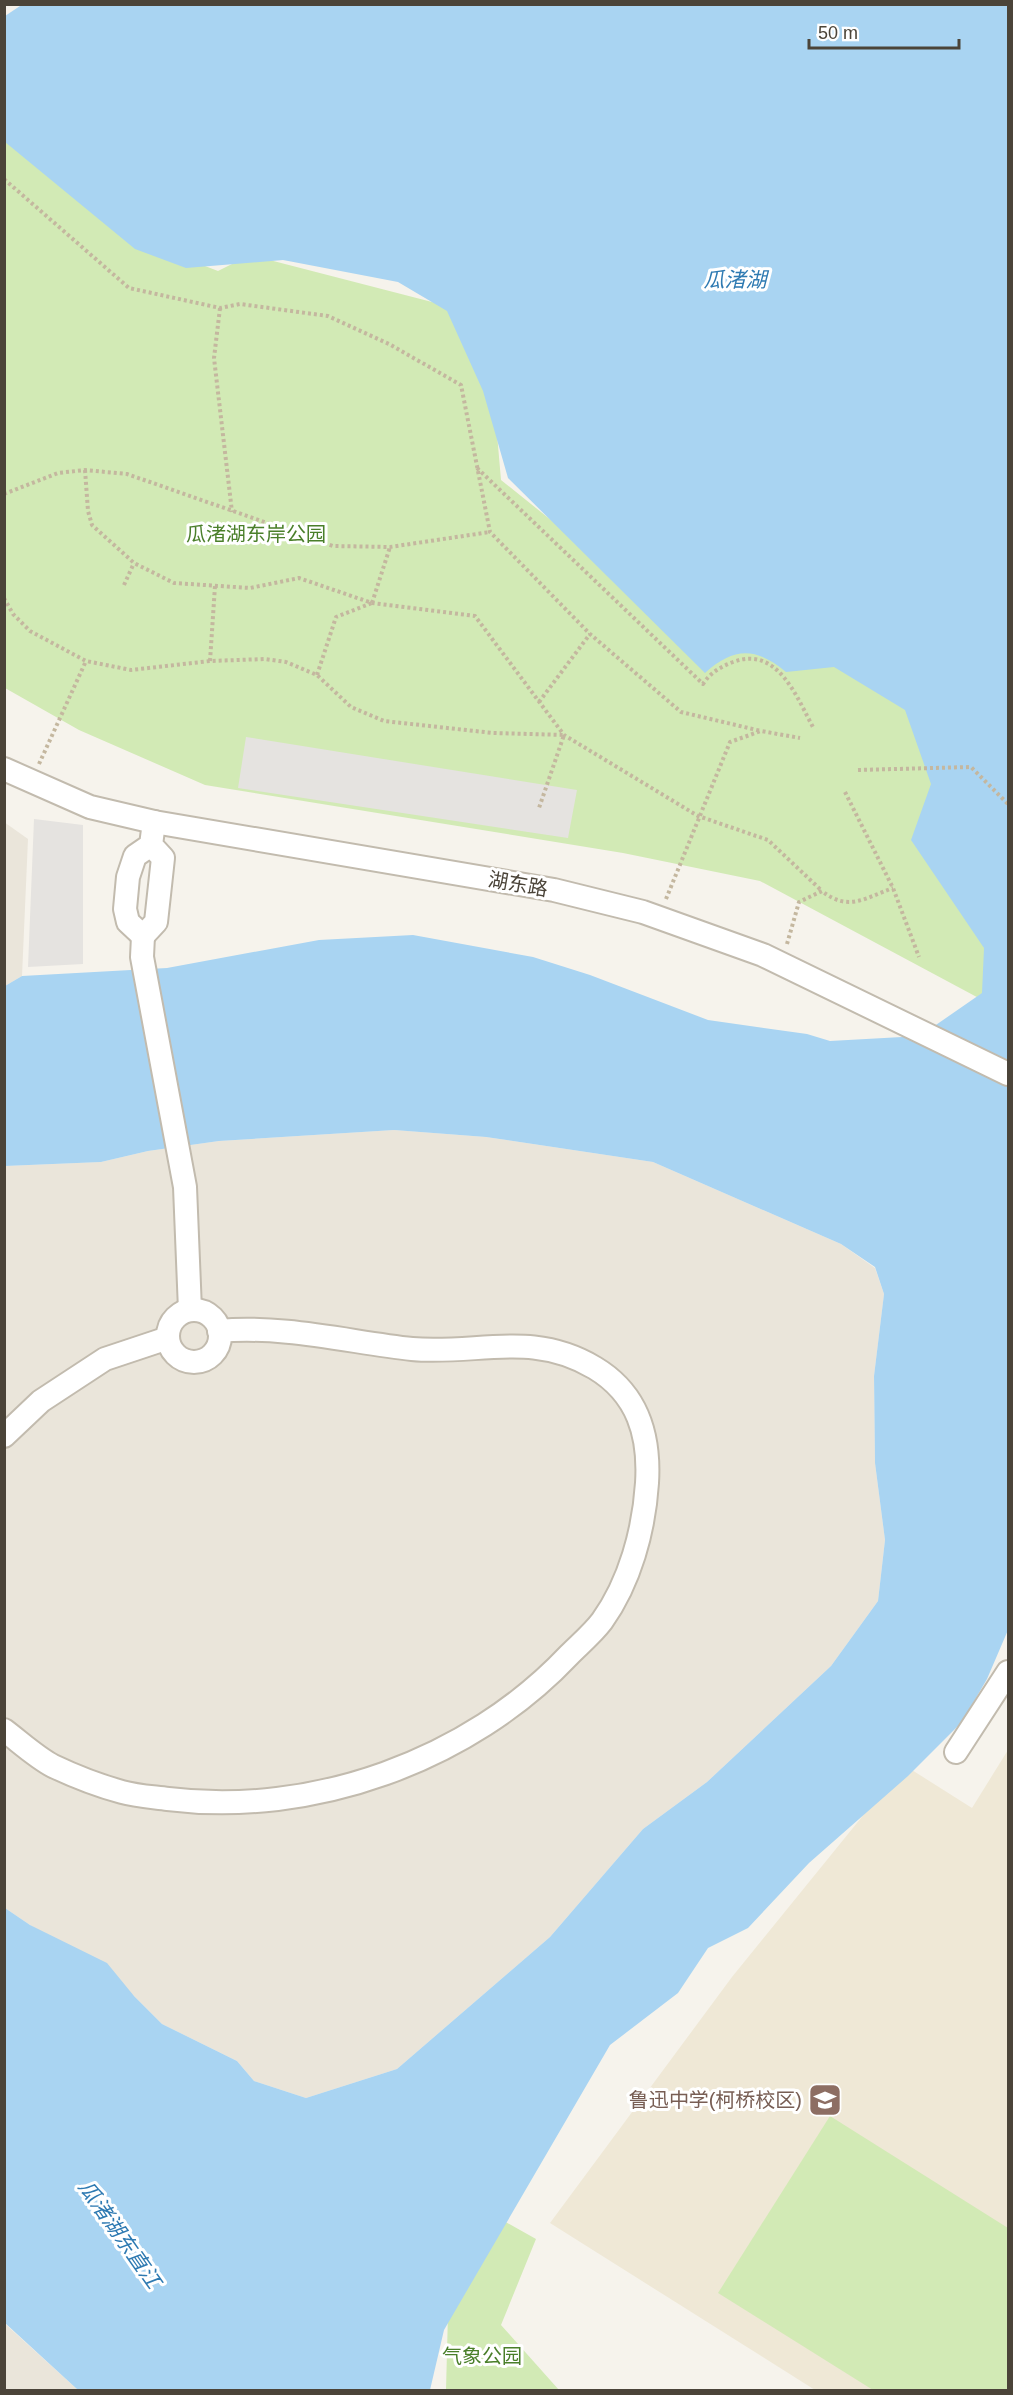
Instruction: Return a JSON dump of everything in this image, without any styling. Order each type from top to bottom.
[{"type":"street","name":"湖东路","points":[[4,770],[90,807],[154,822],[554,890],[659,918],[782,964],[1008,1074]]},
{"type":"street","points":[[154,822],[151,845],[135,856],[128,877],[125,909],[128,922],[142,946],[185,1187],[190,1310]]},
{"type":"street","points":[[142,946],[156,922],[164,858],[151,845]]},
{"type":"street","points":[[190,1310],[203,1311],[211,1316],[219,1331],[217,1347],[212,1354],[197,1361],[181,1359],[174,1353],[168,1338],[172,1321],[178,1315],[190,1310]]},
{"type":"street","points":[[4,1730],[51,1765],[123,1793],[199,1802],[266,1802],[374,1778],[453,1744],[523,1699],[601,1621],[624,1581],[636,1546],[646,1502],[648,1464],[644,1426],[634,1406],[621,1388],[595,1368],[566,1355],[512,1345],[418,1349],[271,1330],[219,1331]]},
{"type":"street","points":[[4,1436],[41,1401],[105,1359],[168,1338]]},
{"type":"street","points":[[956,1752],[1008,1672]]},
{"type":"path","points":[[4,179],[129,288],[220,308],[240,304],[328,316],[389,344],[461,385],[490,532],[590,634],[681,712],[800,738]]},
{"type":"path","points":[[220,308],[214,358],[232,512]]},
{"type":"path","points":[[477,468],[703,684],[708,676],[739,660],[752,657],[768,662],[784,676],[814,729]]},
{"type":"path","points":[[4,494],[58,473],[84,470],[127,474],[333,546],[390,547],[490,532]]},
{"type":"path","points":[[84,470],[88,511],[92,525],[134,563],[174,583],[250,588],[299,578],[372,603],[475,615],[564,735],[699,816],[768,840],[835,901],[853,903],[893,888]]},
{"type":"path","points":[[372,603],[390,547]]},
{"type":"path","points":[[124,585],[134,563]]},
{"type":"path","points":[[210,662],[215,586]]},
{"type":"path","points":[[4,598],[13,614],[30,631],[86,661],[131,670],[265,659],[286,662],[317,675],[351,707],[384,721],[493,733],[564,735]]},
{"type":"path","points":[[317,675],[336,617],[372,603]]},
{"type":"path","points":[[539,702],[590,634]]},
{"type":"path","points":[[31,781],[86,661]]},
{"type":"path","points":[[659,918],[730,742],[761,731]]},
{"type":"path","points":[[539,808],[564,735]]},
{"type":"path","points":[[858,770],[971,767],[1008,804]]},
{"type":"path","points":[[845,792],[893,888],[919,957]]},
{"type":"path","points":[[782,964],[799,902],[822,891]]},
{"type":"shaded area","points":[[246,737],[577,790],[568,838],[238,788]]},
{"type":"shaded area","points":[[34,819],[83,825],[83,964],[28,967]]},
{"type":"shaded area","points":[[4,822],[28,839],[22,976],[5,986]]},
{"type":"shaded area","points":[[394,1130],[486,1137],[653,1162],[841,1244],[875,1268],[884,1294],[874,1376],[875,1463],[885,1540],[878,1601],[831,1666],[707,1782],[643,1829],[550,1937],[397,2069],[306,2098],[254,2081],[237,2061],[162,2024],[134,1996],[5,1908],[5,1166],[101,1162],[148,1151],[219,1141]]},
{"type":"shaded area","name":"鲁迅中学(柯桥校区)","points":[[1008,1750],[1008,2390],[815,2390],[550,2223],[732,1977],[904,1765],[972,1808]]},
{"type":"shaded area","points":[[4,2323],[14,2332],[78,2390],[5,2390]]},
{"type":"green space","name":"瓜渚湖东岸公园","points":[[4,123],[153,246],[218,271],[250,255],[463,310],[489,342],[501,480],[717,653],[756,633],[921,695],[1003,942],[988,1003],[760,881],[623,853],[205,785],[79,730],[5,688]]},
{"type":"green space","points":[[830,2116],[1008,2228],[1008,2390],[873,2390],[718,2293]]},
{"type":"green space","name":"气象公园","points":[[495,2216],[536,2239],[501,2325],[559,2390],[446,2390],[448,2313]]},
{"type":"water","points":[[23,4],[1008,5],[1008,1630],[987,1679],[962,1722],[908,1776],[809,1863],[748,1928],[708,1948],[678,1993],[610,2045],[444,2330],[430,2390],[78,2390],[5,2323],[5,1908],[30,1925],[107,1963],[134,1996],[162,2024],[237,2061],[254,2081],[306,2098],[397,2069],[550,1937],[643,1829],[707,1782],[831,1666],[878,1601],[885,1540],[875,1463],[874,1376],[884,1294],[875,1267],[841,1244],[653,1162],[486,1137],[394,1130],[219,1141],[148,1151],[101,1162],[5,1166],[5,986],[22,976],[167,968],[319,940],[413,935],[533,957],[590,975],[708,1020],[807,1034],[830,1041],[920,1036],[982,993],[984,948],[911,840],[931,784],[905,710],[834,667],[786,672],[765,658],[745,653],[726,658],[705,673],[508,478],[483,391],[447,311],[398,282],[283,260],[186,268],[135,249],[5,142],[5,16]]},
{"type":"place","name":"鲁迅中学(柯桥校区)","points":[[825,2100]]},
{"type":"water label","name":"瓜渚湖","points":[[735,279]]},
{"type":"water label","name":"瓜渚湖东直江","points":[[120,2234]]}]
